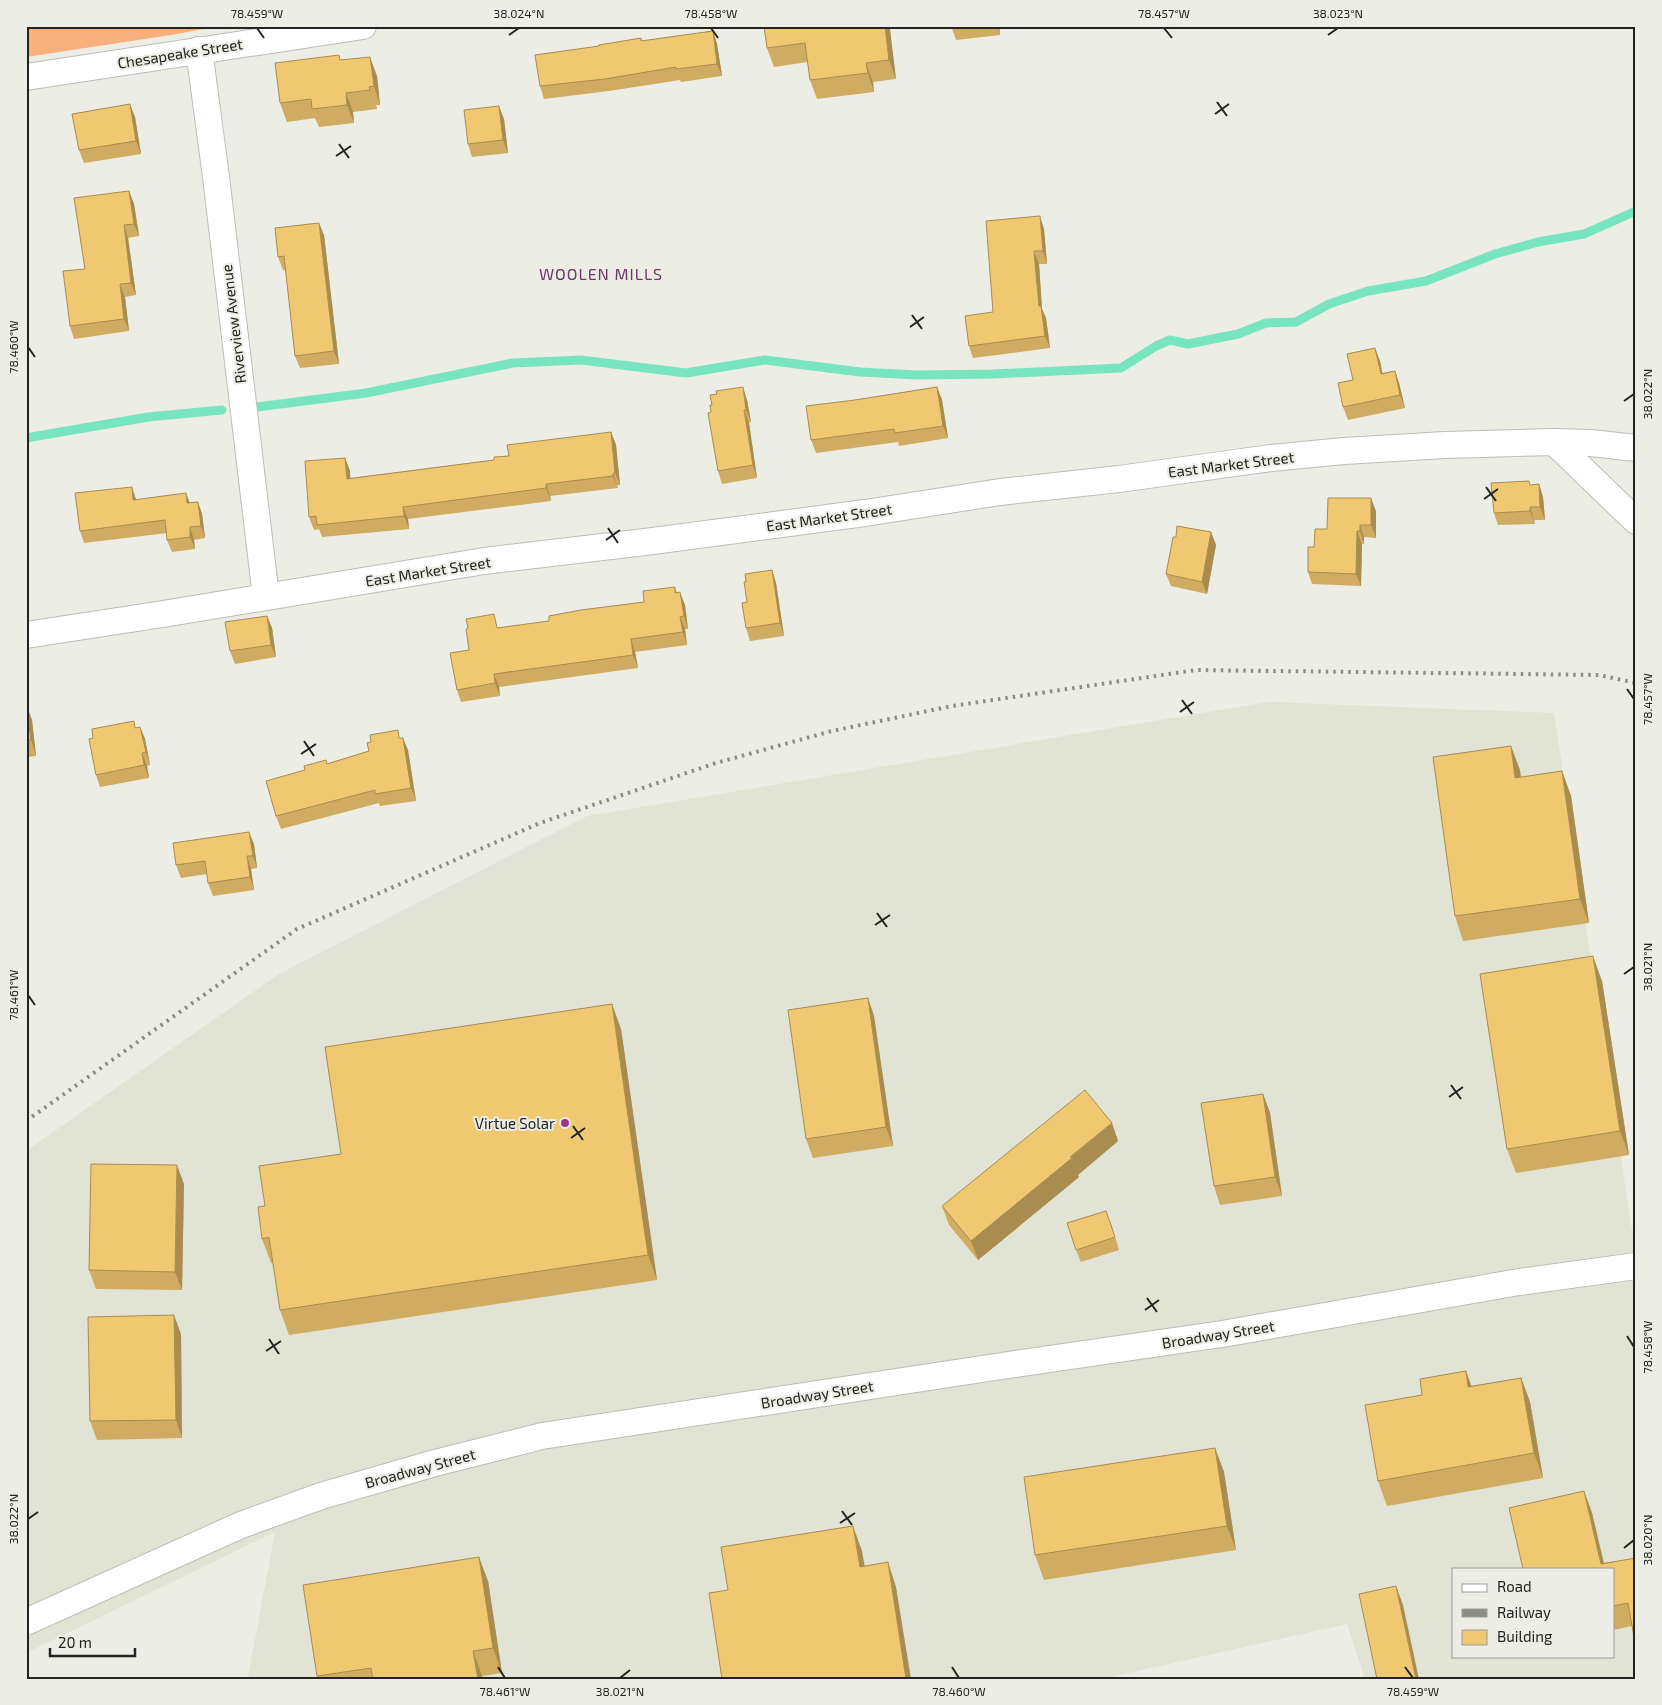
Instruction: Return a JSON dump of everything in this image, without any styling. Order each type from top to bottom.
[{"type":"street","name":"Chesapeake Street","points":[[26,77],[363,26]]},
{"type":"street","name":"Riverview Avenue","points":[[199,50],[266,597]]},
{"type":"street","name":"East Market Street","points":[[26,634],[484,561],[645,542],[865,513],[1000,492],[1119,479],[1271,458],[1344,451],[1445,445],[1554,442],[1591,443],[1636,448]]},
{"type":"street","points":[[1554,442],[1636,521]]},
{"type":"street","name":"Broadway Street","points":[[26,1622],[241,1526],[321,1496],[435,1463],[542,1436],[1222,1334],[1520,1282],[1636,1266]]},
{"type":"shaded area","points":[[26,26],[219,26],[26,57]]},
{"type":"shaded area","points":[[1269,702],[1554,713],[1632,1231],[1636,1231],[1636,1679],[1365,1679],[1347,1624],[1102,1679],[246,1679],[248,1677],[275,1532],[26,1653],[26,1151],[279,974],[587,816]]},
{"type":"building","points":[[764,26],[885,26],[889,60],[866,63],[868,73],[810,80],[805,43],[767,48]]},
{"type":"building","points":[[713,31],[717,64],[676,69],[676,67],[605,79],[540,86],[535,55],[641,38],[641,41]]},
{"type":"building","points":[[339,55],[340,60],[370,57],[374,86],[369,87],[370,90],[346,93],[347,105],[312,109],[311,99],[280,103],[275,63]]},
{"type":"building","points":[[130,104],[136,141],[79,150],[72,114]]},
{"type":"building","points":[[499,106],[503,140],[468,144],[464,110]]},
{"type":"building","points":[[129,191],[134,224],[124,225],[131,283],[120,284],[124,319],[70,326],[63,271],[85,269],[74,198]]},
{"type":"building","points":[[1040,216],[1043,251],[1034,251],[1039,306],[1041,306],[1045,336],[969,346],[965,316],[993,312],[986,221]]},
{"type":"building","points":[[319,223],[334,351],[295,356],[284,256],[278,257],[275,228]]},
{"type":"building","points":[[1375,348],[1381,374],[1395,371],[1400,395],[1343,407],[1338,383],[1353,380],[1347,354]]},
{"type":"building","points":[[743,387],[746,410],[744,410],[753,465],[718,471],[708,413],[711,412],[710,405],[712,405],[710,395],[717,394],[716,391]]},
{"type":"building","points":[[937,387],[943,426],[895,433],[894,429],[811,440],[806,406]]},
{"type":"building","points":[[611,432],[615,473],[613,473],[613,476],[546,484],[546,488],[403,507],[404,516],[317,525],[316,516],[309,517],[305,461],[345,458],[347,479],[494,460],[494,457],[509,456],[507,445]]},
{"type":"building","points":[[1529,481],[1530,485],[1539,484],[1540,507],[1530,507],[1530,511],[1494,513],[1491,483]]},
{"type":"building","points":[[132,487],[133,500],[186,493],[187,503],[198,502],[201,526],[190,527],[190,537],[167,540],[165,520],[80,531],[75,493]]},
{"type":"building","points":[[1328,498],[1371,498],[1371,525],[1360,525],[1360,531],[1357,531],[1356,574],[1308,572],[1308,547],[1314,547],[1315,529],[1327,529]]},
{"type":"building","points":[[1177,526],[1211,532],[1202,582],[1166,574]]},
{"type":"building","points":[[772,570],[780,623],[746,628],[742,603],[747,602],[744,582],[746,582],[745,574]]},
{"type":"building","points":[[675,587],[675,593],[680,592],[684,616],[680,617],[683,632],[631,639],[633,655],[494,674],[495,683],[457,690],[450,653],[469,650],[466,619],[494,614],[497,628],[549,621],[549,616],[644,602],[643,591]]},
{"type":"building","points":[[267,616],[271,645],[230,651],[225,622]]},
{"type":"building","points":[[26,705],[31,740],[26,740]]},
{"type":"building","points":[[134,721],[135,728],[140,727],[146,752],[142,753],[144,765],[96,775],[89,739],[93,738],[92,729]]},
{"type":"building","points":[[398,730],[399,738],[403,738],[411,788],[375,794],[375,790],[276,816],[266,781],[305,770],[304,766],[326,760],[327,764],[369,751],[367,743],[371,742],[370,735]]},
{"type":"building","points":[[1511,746],[1515,778],[1562,771],[1580,899],[1455,916],[1433,757]]},
{"type":"building","points":[[249,832],[253,856],[247,856],[250,877],[208,883],[205,861],[176,865],[173,843]]},
{"type":"building","points":[[1593,956],[1620,1131],[1507,1149],[1480,974]]},
{"type":"building","points":[[868,998],[886,1127],[806,1139],[788,1010]]},
{"type":"building","points":[[612,1004],[648,1255],[280,1310],[269,1237],[262,1239],[258,1207],[265,1206],[259,1166],[341,1154],[325,1047]]},
{"type":"building","points":[[1085,1090],[1112,1123],[971,1241],[942,1206]]},
{"type":"building","points":[[1263,1094],[1275,1177],[1214,1186],[1201,1103]]},
{"type":"building","points":[[91,1164],[177,1165],[175,1272],[89,1270]]},
{"type":"building","points":[[1106,1211],[1115,1237],[1076,1250],[1067,1223]]},
{"type":"building","points":[[174,1315],[176,1420],[90,1421],[88,1317]]},
{"type":"building","points":[[1466,1371],[1468,1387],[1521,1378],[1534,1453],[1378,1481],[1365,1405],[1422,1395],[1420,1379]]},
{"type":"building","points":[[1215,1448],[1227,1526],[1035,1555],[1024,1477]]},
{"type":"building","points":[[1584,1491],[1601,1564],[1636,1558],[1636,1648],[1628,1603],[1614,1606],[1614,1568],[1523,1568],[1509,1508]]},
{"type":"building","points":[[853,1526],[860,1567],[888,1562],[906,1679],[722,1679],[709,1593],[728,1590],[721,1547]]},
{"type":"building","points":[[479,1557],[493,1648],[473,1651],[478,1679],[373,1679],[371,1668],[317,1676],[303,1585]]},
{"type":"building","points":[[1396,1586],[1416,1679],[1377,1679],[1359,1594]]},
{"type":"waterway","points":[[257,407],[366,393],[513,363],[581,360],[686,373],[765,360],[860,372],[917,375],[993,374],[1121,368],[1156,346],[1170,340],[1188,344],[1238,334],[1266,323],[1296,322],[1329,304],[1368,291],[1426,281],[1495,254],[1538,242],[1584,234],[1636,211]]},
{"type":"waterway","points":[[26,438],[148,417],[222,410]]},
{"type":"railway","points":[[26,1121],[297,929],[540,823],[716,763],[832,731],[952,706],[1196,670],[1599,675],[1636,683]]},
{"type":"place","name":"Virtue Solar","points":[[565,1123]]},
{"type":"district","name":"WOOLEN MILLS","points":[[601,273]]}]
